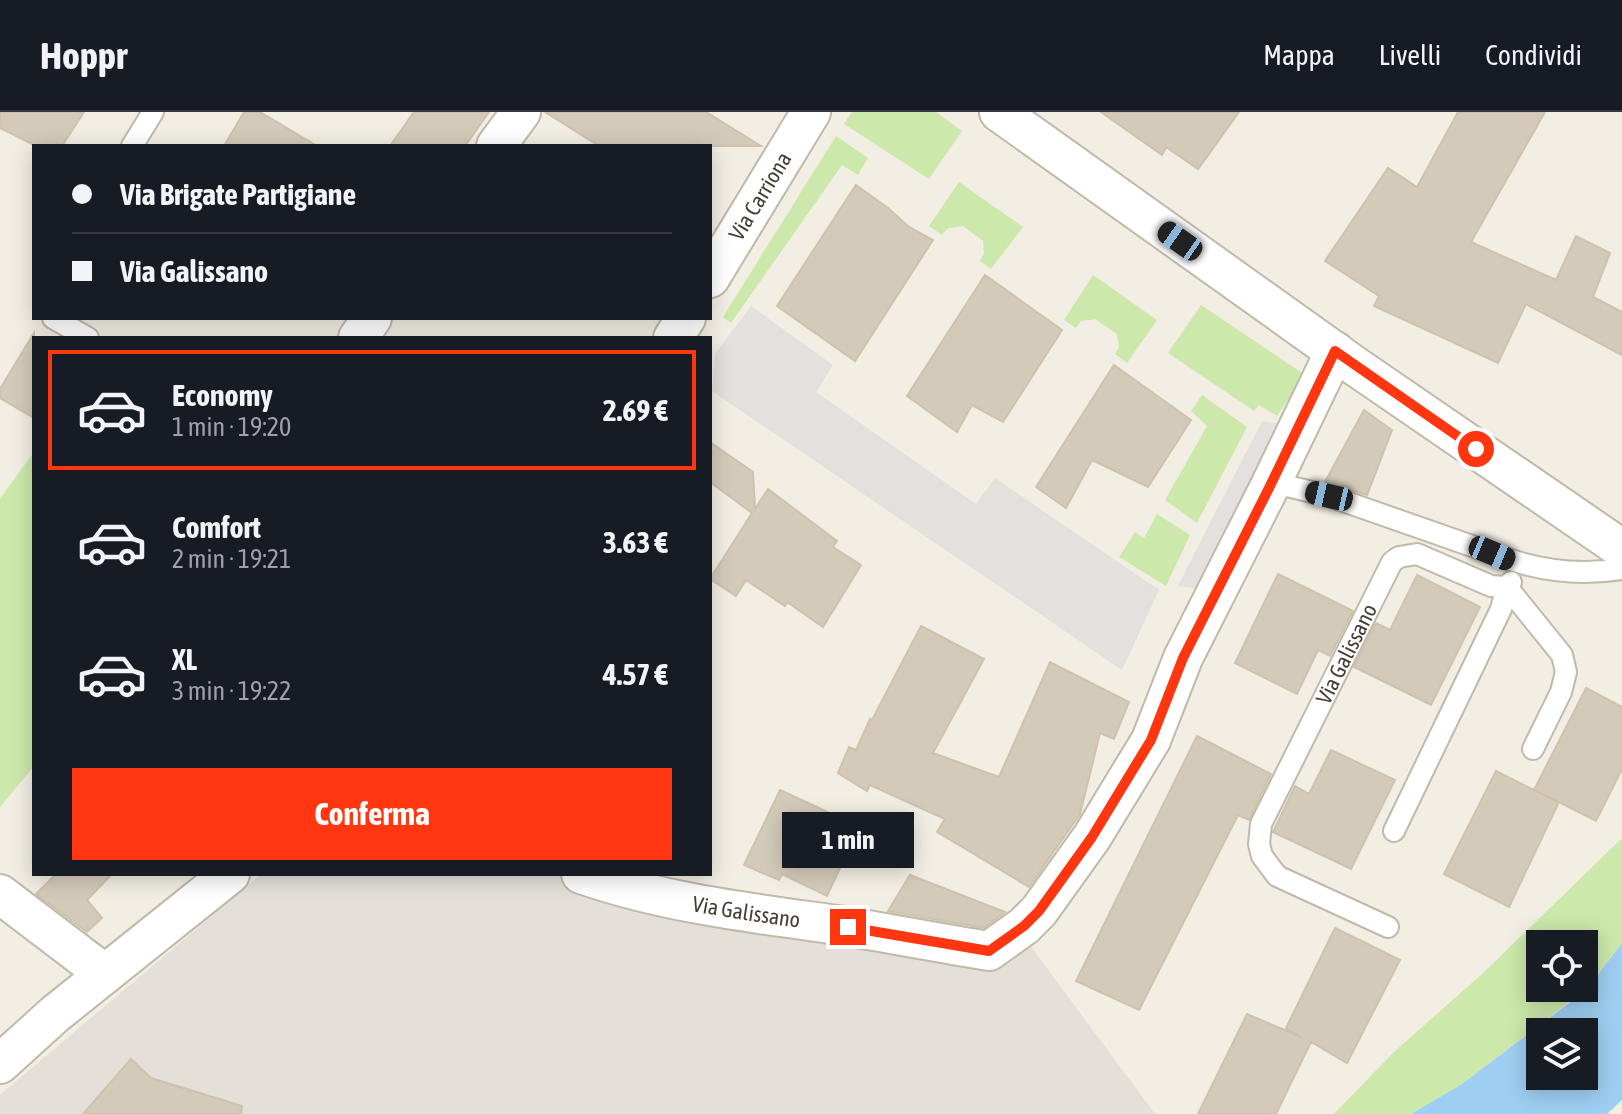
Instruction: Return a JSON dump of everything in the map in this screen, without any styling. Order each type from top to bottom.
[{"type":"street","points":[[497,144],[521,112]]},
{"type":"street","name":"Via Carriona","points":[[712,275],[811,112]]},
{"type":"street","points":[[999,112],[1335,351],[1622,549]]},
{"type":"street","name":"Via Galissano","points":[[593,876],[622,881],[696,905],[989,951],[1039,911],[1092,837],[1151,740],[1183,658],[1335,351]]},
{"type":"street","points":[[0,1064],[55,1014],[228,876]]},
{"type":"street","points":[[0,894],[105,974]]},
{"type":"lane","points":[[133,144],[153,112]]},
{"type":"lane","points":[[56,320],[84,336]]},
{"type":"lane","points":[[1269,488],[1287,486],[1329,496],[1534,568],[1622,569]]},
{"type":"lane","name":"Via Galissano","points":[[1388,927],[1277,876],[1262,856],[1259,844],[1261,824],[1392,562],[1399,557],[1417,554],[1491,586],[1507,587]]},
{"type":"lane","points":[[1394,831],[1501,609],[1507,587],[1516,576],[1534,568]]},
{"type":"lane","points":[[1507,587],[1562,655],[1566,672],[1561,692],[1533,749]]},
{"type":"shaded area","points":[[751,306],[833,365],[816,392],[976,504],[995,478],[1159,590],[1122,670],[712,391],[715,354]]},
{"type":"shaded area","points":[[1262,421],[1292,426],[1209,591],[1178,586]]},
{"type":"shaded area","points":[[259,876],[584,876],[1026,940],[1155,1114],[0,1114],[0,1095]]},
{"type":"green space","points":[[852,112],[936,112],[962,131],[929,179],[844,124]]},
{"type":"green space","points":[[836,136],[868,158],[858,175],[842,165],[731,323],[723,317]]},
{"type":"green space","points":[[959,182],[1023,227],[991,269],[980,261],[984,254],[983,241],[963,226],[948,228],[942,235],[929,226]]},
{"type":"green space","points":[[1093,275],[1157,320],[1127,363],[1115,354],[1119,347],[1117,334],[1095,319],[1081,321],[1076,328],[1064,320]]},
{"type":"green space","points":[[1201,305],[1305,375],[1277,416],[1259,405],[1254,411],[1168,353]]},
{"type":"green space","points":[[1202,395],[1247,427],[1197,523],[1165,500],[1207,426],[1191,411]]},
{"type":"green space","points":[[32,455],[32,768],[0,807],[0,498]]},
{"type":"green space","points":[[1157,514],[1190,535],[1166,586],[1119,557],[1135,532],[1144,538]]},
{"type":"green space","points":[[1622,838],[1622,943],[1598,973],[1598,930],[1527,930]]},
{"type":"green space","points":[[1526,931],[1526,1002],[1569,1002],[1548,1018],[1526,1018],[1526,1035],[1462,1084],[1411,1114],[1334,1114],[1394,1052]]},
{"type":"water","points":[[1622,943],[1622,1100],[1607,1114],[1411,1114],[1462,1084],[1526,1036],[1526,1090],[1598,1090],[1598,1018],[1549,1018],[1570,1002],[1598,1002],[1598,974]]},
{"type":"building","points":[[0,112],[84,112],[63,144],[32,144],[0,128]]},
{"type":"building","points":[[244,112],[260,112],[314,144],[225,144]]},
{"type":"building","points":[[414,112],[489,112],[466,144],[391,144]]},
{"type":"building","points":[[545,112],[706,112],[761,146],[712,144],[596,144]]},
{"type":"building","points":[[1101,112],[1239,112],[1198,169],[1166,147],[1162,155]]},
{"type":"building","points":[[1458,112],[1545,112],[1471,242],[1556,280],[1576,236],[1610,253],[1593,297],[1622,312],[1622,355],[1526,304],[1498,363],[1374,306],[1379,296],[1325,261],[1388,168],[1417,187]]},
{"type":"building","points":[[856,185],[909,227],[933,240],[855,361],[777,306]]},
{"type":"building","points":[[985,275],[1062,330],[1003,422],[972,405],[957,432],[907,396]]},
{"type":"building","points":[[32,336],[32,417],[0,398],[0,389]]},
{"type":"building","points":[[1114,365],[1191,420],[1148,487],[1092,460],[1066,508],[1036,487]]},
{"type":"building","points":[[1364,410],[1392,430],[1367,495],[1325,482]]},
{"type":"building","points":[[712,443],[753,472],[755,509],[768,489],[837,541],[833,547],[861,565],[823,627],[787,602],[785,606],[746,580],[736,596],[712,580],[752,513],[712,483]]},
{"type":"building","points":[[1278,574],[1353,611],[1330,656],[1318,650],[1297,694],[1235,663]]},
{"type":"building","points":[[1417,575],[1480,607],[1431,705],[1354,667],[1376,623],[1390,630]]},
{"type":"building","points":[[921,626],[984,659],[933,753],[999,777],[1050,662],[1129,702],[1114,739],[1100,733],[1080,814],[1029,887],[937,832],[945,819],[870,785],[867,791],[838,773],[849,747],[856,750]]},
{"type":"building","points":[[1586,688],[1622,707],[1622,769],[1596,821],[1559,802],[1509,907],[1444,874],[1496,771],[1534,790]]},
{"type":"building","points":[[1197,736],[1271,774],[1249,820],[1238,815],[1139,1010],[1076,981]]},
{"type":"building","points":[[1331,750],[1395,780],[1351,869],[1273,832],[1295,786],[1309,794]]},
{"type":"building","points":[[780,790],[832,814],[823,841],[848,851],[827,896],[782,874],[779,880],[744,865]]},
{"type":"building","points":[[910,875],[1005,912],[984,928],[888,911]]},
{"type":"building","points":[[54,876],[110,876],[87,900],[102,918],[87,932],[36,894]]},
{"type":"building","points":[[1335,928],[1400,960],[1347,1063],[1311,1042],[1276,1114],[1198,1114],[1247,1014],[1301,1037],[1286,1028]]},
{"type":"building","points":[[131,1059],[151,1078],[242,1106],[241,1114],[83,1114]]},
{"type":"route","points":[[848,927],[989,951],[1039,911],[1092,837],[1151,740],[1183,658],[1335,351],[1476,449]]}]
